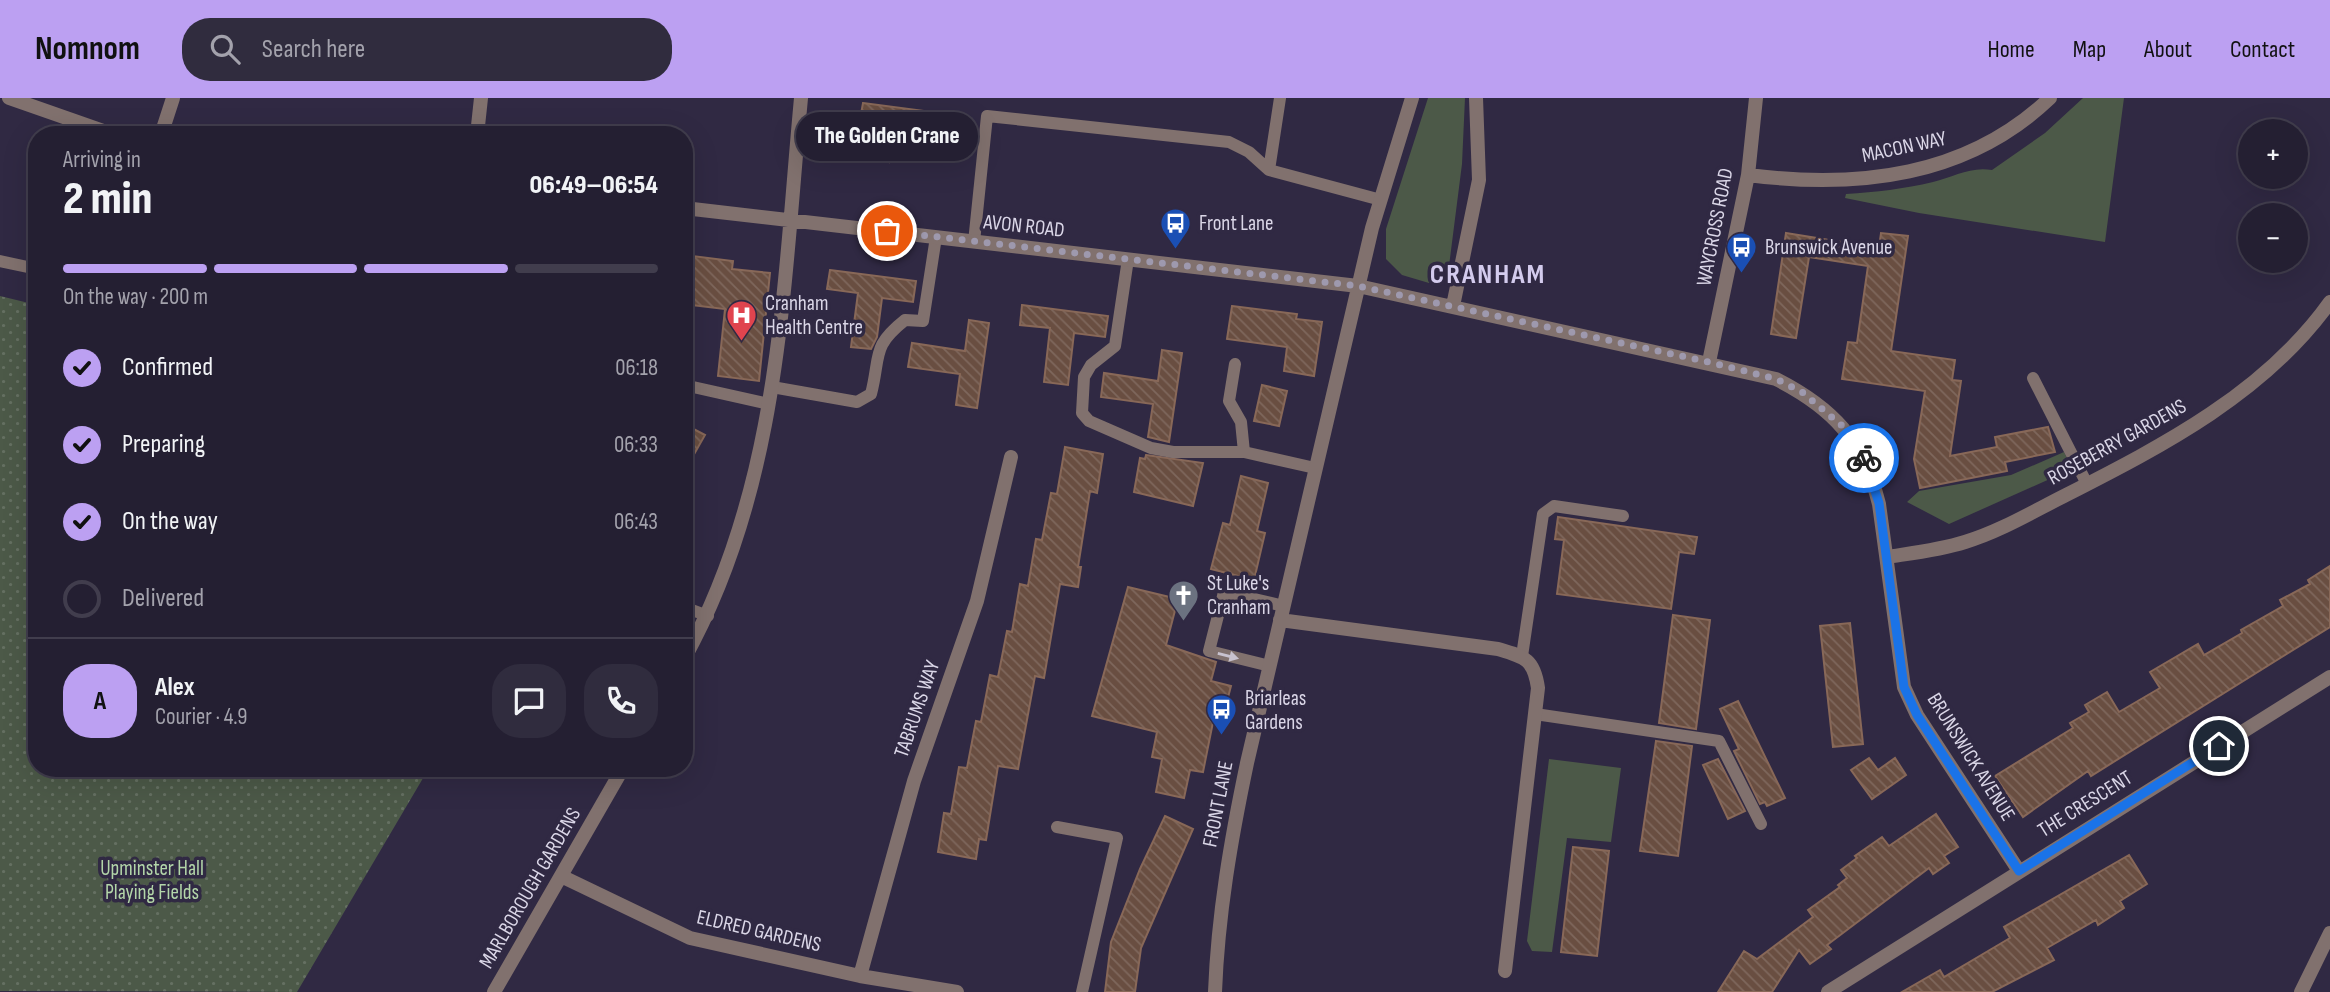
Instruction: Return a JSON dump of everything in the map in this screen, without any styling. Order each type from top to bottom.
[{"type":"street","points":[[9,98],[89,126]]},
{"type":"street","points":[[164,126],[173,98]]},
{"type":"street","points":[[478,126],[481,98]]},
{"type":"street","points":[[693,642],[708,615],[736,545],[760,458],[772,387],[801,98]]},
{"type":"street","name":"FRONT LANE","points":[[1215,992],[1218,931],[1231,842],[1358,286],[1412,98]]},
{"type":"street","points":[[1453,306],[1479,180],[1476,98]]},
{"type":"street","name":"WAYCROSS ROAD","points":[[1709,362],[1748,175],[1756,98]]},
{"type":"street","name":"MACON WAY","points":[[1748,175],[1847,180],[1895,175],[1943,164],[1991,144],[2026,121],[2050,98]]},
{"type":"street","name":"AVON ROAD","points":[[693,209],[1358,286]]},
{"type":"street","name":"BRUNSWICK AVENUE","points":[[1358,286],[1776,379],[1802,392],[1846,429],[1872,476],[1887,557],[1904,687],[1917,715],[2019,871]]},
{"type":"street","name":"ROSEBERRY GARDENS","points":[[1887,557],[1965,542],[2087,484],[2221,409],[2299,341],[2330,302]]},
{"type":"street","name":"TABRUMS WAY","points":[[860,976],[914,781],[977,601],[1012,457]]},
{"type":"street","points":[[1282,614],[1499,649],[1522,656],[1535,669],[1538,688],[1505,971]]},
{"type":"street","name":"THE CRESCENT","points":[[1828,992],[2330,677]]},
{"type":"street","name":"MARLBOROUGH GARDENS","points":[[494,992],[563,877],[618,777]]},
{"type":"street","name":"ELDRED GARDENS","points":[[563,877],[690,938],[860,976],[957,992]]},
{"type":"street","points":[[2301,992],[2330,933]]},
{"type":"lane","points":[[1269,170],[1280,98]]},
{"type":"lane","points":[[974,242],[987,116],[1229,142],[1249,152],[1269,170],[1381,200]]},
{"type":"lane","points":[[772,387],[857,402],[871,394],[880,345],[886,335],[905,320],[923,321],[936,237]]},
{"type":"lane","points":[[1128,259],[1115,346],[1091,365],[1084,377],[1082,414],[1089,421],[1151,448],[1172,452],[1244,452],[1315,468]]},
{"type":"lane","points":[[0,261],[28,268]]},
{"type":"lane","points":[[1235,364],[1229,401],[1241,422],[1244,452]]},
{"type":"lane","points":[[2033,377],[2087,484]]},
{"type":"lane","points":[[693,387],[769,404]]},
{"type":"lane","points":[[1522,656],[1541,521],[1547,508],[1564,507],[1623,516]]},
{"type":"lane","points":[[1270,666],[1209,651],[1224,592],[1282,614]]},
{"type":"lane","points":[[693,610],[708,615]]},
{"type":"lane","points":[[1535,714],[1718,741],[1762,824]]},
{"type":"lane","points":[[1057,827],[1117,838],[1082,992]]},
{"type":"green space","points":[[1428,98],[1465,98],[1462,164],[1449,266],[1429,283],[1402,275],[1386,259],[1386,229]]},
{"type":"green space","points":[[2083,98],[2124,98],[2105,242],[1919,213],[1845,198],[1846,194],[1901,188],[1969,171],[1992,170],[2045,133]]},
{"type":"green space","name":"Upminster Hall Playing Fields","points":[[0,296],[28,303],[28,777],[424,777],[297,992],[0,991]]},
{"type":"green space","points":[[2064,452],[2072,469],[1949,524],[1907,502],[1919,491],[2011,475]]},
{"type":"green space","points":[[1549,759],[1621,768],[1611,842],[1567,838],[1552,952],[1532,951],[1527,941]]},
{"type":"building","points":[[863,103],[940,113],[934,162],[889,156],[889,162],[860,158],[860,153],[850,152],[855,113],[861,114]]},
{"type":"building","points":[[1786,233],[1879,248],[1881,233],[1908,236],[1891,351],[1955,360],[1952,380],[1961,381],[1950,456],[1997,447],[1995,437],[2048,427],[2055,452],[2005,462],[2007,471],[1920,488],[1914,459],[1925,391],[1842,379],[1848,342],[1857,343],[1868,266],[1809,257],[1796,338],[1771,334]]},
{"type":"building","name":"Cranham Health Centre","points":[[693,256],[733,261],[732,269],[770,273],[759,381],[718,376],[725,309],[693,305]]},
{"type":"building","points":[[830,270],[916,281],[913,302],[882,298],[877,337],[871,349],[851,347],[858,293],[827,289]]},
{"type":"building","points":[[1022,305],[1108,316],[1105,337],[1074,333],[1068,385],[1044,382],[1050,328],[1020,325]]},
{"type":"building","points":[[1232,306],[1297,314],[1296,319],[1322,322],[1314,376],[1284,371],[1287,347],[1227,339]]},
{"type":"building","points":[[969,320],[989,323],[977,408],[956,405],[960,374],[908,367],[912,343],[965,351]]},
{"type":"building","points":[[1162,350],[1182,353],[1169,442],[1148,437],[1153,404],[1101,397],[1104,373],[1158,381]]},
{"type":"building","points":[[1262,385],[1287,391],[1279,426],[1254,421]]},
{"type":"building","points":[[693,429],[705,435],[693,456]]},
{"type":"building","points":[[1065,447],[1103,454],[1097,493],[1090,491],[1078,567],[1081,567],[1078,587],[1060,584],[1044,678],[1035,676],[1018,769],[998,766],[986,840],[979,839],[976,859],[938,852],[944,813],[951,814],[959,767],[967,768],[976,721],[981,722],[990,675],[998,677],[1007,631],[1012,632],[1020,584],[1028,586],[1036,539],[1042,540],[1051,493],[1057,494]]},
{"type":"building","points":[[1146,455],[1203,463],[1193,506],[1134,492],[1140,458],[1145,459]]},
{"type":"building","points":[[1241,476],[1268,483],[1257,531],[1265,533],[1254,580],[1211,569],[1223,523],[1230,525]]},
{"type":"building","points":[[1558,517],[1697,537],[1694,554],[1679,552],[1671,609],[1557,594],[1564,540],[1555,539]]},
{"type":"building","points":[[2330,566],[2330,627],[2091,776],[2088,771],[2023,817],[1995,776],[2073,728],[2070,723],[2089,712],[2085,705],[2107,692],[2119,712],[2160,688],[2150,672],[2198,644],[2204,655],[2242,633],[2241,630],[2283,606],[2280,600],[2310,584],[2308,580]]},
{"type":"building","points":[[1128,587],[1178,599],[1166,645],[1216,662],[1211,681],[1231,686],[1221,724],[1213,722],[1203,772],[1190,770],[1184,798],[1156,792],[1162,759],[1152,757],[1157,732],[1092,716]]},
{"type":"building","points":[[1673,615],[1710,620],[1696,729],[1659,723]]},
{"type":"building","points":[[1850,623],[1863,744],[1833,747],[1820,626]]},
{"type":"building","points":[[1738,701],[1785,798],[1767,806],[1765,802],[1760,804],[1734,751],[1739,749],[1720,709]]},
{"type":"building","points":[[1656,741],[1692,746],[1678,856],[1640,851]]},
{"type":"building","points":[[1869,758],[1878,770],[1895,758],[1906,775],[1872,799],[1851,770]]},
{"type":"building","points":[[1718,759],[1745,811],[1728,819],[1703,765]]},
{"type":"building","points":[[1936,814],[1958,847],[1944,856],[1949,863],[1933,874],[1929,868],[1827,945],[1831,949],[1810,964],[1799,950],[1772,992],[1718,992],[1744,951],[1757,959],[1813,917],[1808,910],[1840,887],[1838,885],[1847,878],[1841,870],[1857,858],[1855,856],[1882,837],[1889,846]]},
{"type":"building","points":[[1165,816],[1193,829],[1141,948],[1135,992],[1105,992],[1111,942],[1140,869]]},
{"type":"building","points":[[1573,847],[1609,851],[1597,956],[1561,952]]},
{"type":"building","points":[[2129,855],[2147,884],[2120,901],[2124,908],[2098,925],[2096,920],[2047,948],[2054,960],[1992,992],[1902,992],[1940,970],[1944,977],[2010,938],[2004,927]]},
{"type":"way so far","points":[[887,231],[1358,286],[1709,362],[1776,379],[1802,392],[1846,429],[1864,458]]},
{"type":"place","name":"The Golden Crane","points":[[887,231]]},
{"type":"place","name":"Front Lane","points":[[1176,250]]},
{"type":"place","name":"Brunswick Avenue","points":[[1742,274]]},
{"type":"place","name":"Cranham Health Centre","points":[[742,342]]},
{"type":"place","name":"St Luke's Cranham","points":[[1184,622]]},
{"type":"place","name":"Briarleas Gardens","points":[[1222,737]]},
{"type":"district","name":"CRANHAM","points":[[1488,274]]},
{"type":"route","points":[[1864,458],[1879,503],[1904,687],[1917,715],[2019,871],[2219,746]]}]
